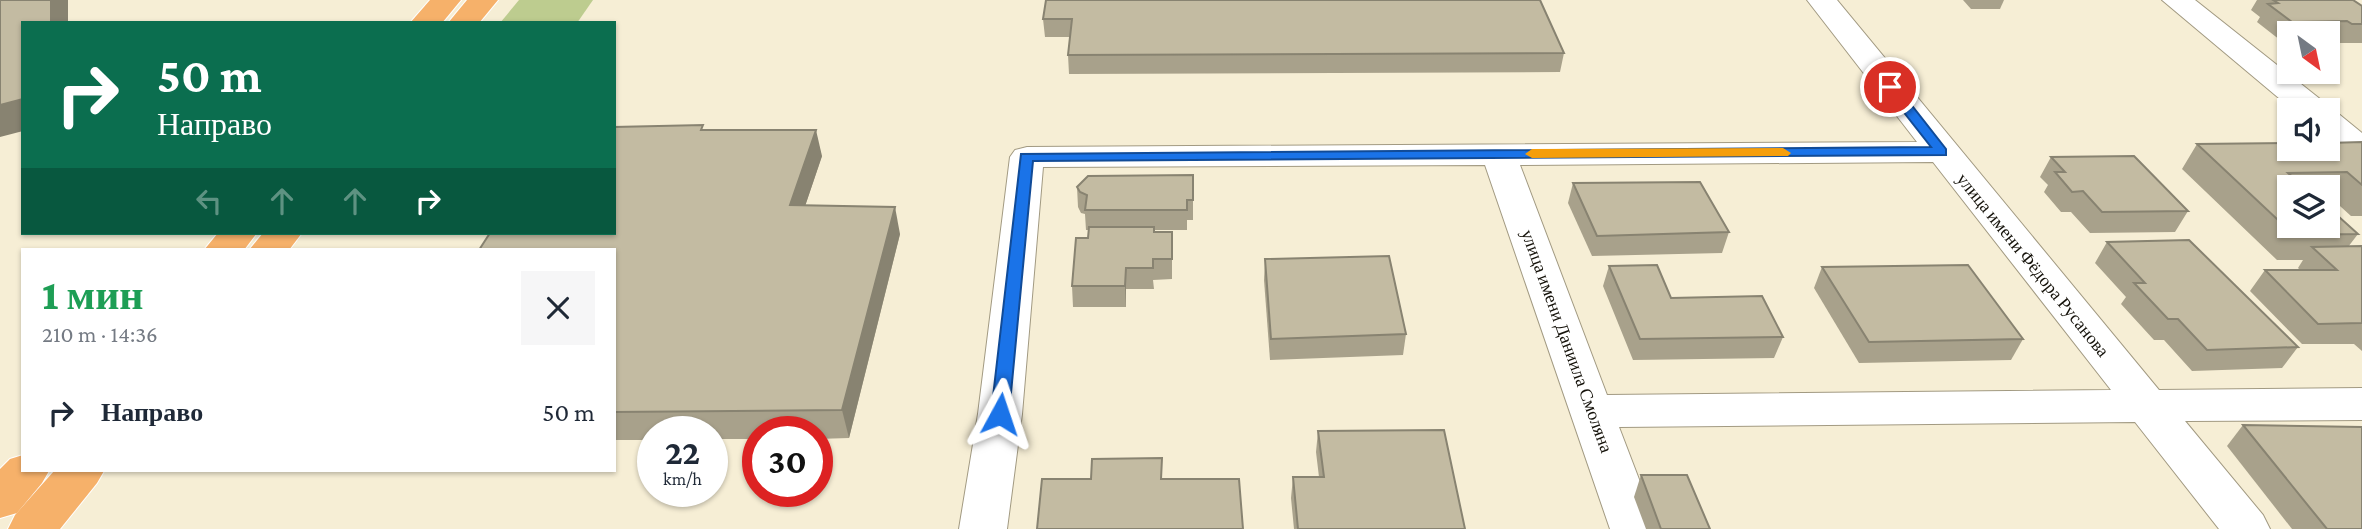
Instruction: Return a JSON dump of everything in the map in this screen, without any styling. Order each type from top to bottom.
[{"type":"highway","points":[[427,21],[446,0]]},
{"type":"highway","points":[[465,21],[483,0]]},
{"type":"highway","points":[[0,500],[25,472]]},
{"type":"highway","points":[[32,529],[80,472]]},
{"type":"street","name":"улица имени Фёдора Русанова","points":[[1822,0],[1941,152],[2246,529]]},
{"type":"street","points":[[2177,0],[2298,98]]},
{"type":"street","points":[[2340,132],[2362,150]]},
{"type":"street","points":[[983,529],[1000,414],[1027,157],[1941,152]]},
{"type":"street","name":"улица имени Даниила Смоляна","points":[[1499,154],[1634,529]]},
{"type":"street","points":[[1593,411],[2362,404]]},
{"type":"green space","points":[[519,0],[593,0],[578,21],[502,21]]},
{"type":"building","points":[[0,0],[51,0],[51,21],[21,21],[21,100],[0,105]]},
{"type":"building","points":[[1046,0],[1540,0],[1564,53],[1068,55],[1072,19],[1043,19]]},
{"type":"building","points":[[2273,0],[2353,0],[2362,6],[2362,24],[2347,21],[2291,21],[2268,4],[2278,3]]},
{"type":"building","points":[[703,125],[701,130],[816,130],[790,205],[895,207],[842,410],[616,412],[616,248],[480,248],[489,235],[616,235],[616,127]]},
{"type":"building","points":[[2362,142],[2362,185],[2347,172],[2277,175],[2277,219],[2197,144],[2277,143],[2277,161],[2340,161],[2340,143]]},
{"type":"building","points":[[2134,156],[2188,211],[2102,212],[2083,191],[2072,192],[2055,172],[2065,172],[2051,157]]},
{"type":"building","points":[[1193,175],[1193,200],[1187,200],[1187,210],[1085,210],[1087,195],[1077,187],[1088,176]]},
{"type":"building","points":[[1700,182],[1729,232],[1597,236],[1573,183]]},
{"type":"building","points":[[2340,218],[2358,234],[2340,234]]},
{"type":"building","points":[[1089,227],[1154,227],[1154,232],[1172,232],[1172,259],[1153,259],[1153,268],[1126,268],[1125,286],[1072,286],[1076,238],[1088,238]]},
{"type":"building","points":[[2189,240],[2298,347],[2207,350],[2178,319],[2168,319],[2134,283],[2145,283],[2107,242]]},
{"type":"building","points":[[2362,246],[2362,323],[2318,324],[2265,270],[2337,270],[2312,247]]},
{"type":"building","points":[[1389,256],[1406,334],[1271,339],[1265,259]]},
{"type":"building","points":[[1657,265],[1671,298],[1762,296],[1783,337],[1640,339],[1609,266]]},
{"type":"building","points":[[1968,265],[2023,339],[1869,342],[1822,267]]},
{"type":"building","points":[[2243,425],[2362,427],[2362,529],[2327,529]]},
{"type":"building","points":[[1444,430],[1465,529],[1298,529],[1293,477],[1324,477],[1318,431]]},
{"type":"building","points":[[1162,458],[1161,479],[1239,479],[1243,529],[1037,529],[1042,479],[1091,479],[1092,459]]},
{"type":"building","points":[[1641,475],[1687,475],[1710,529],[1661,529]]},
{"type":"slow traffic","points":[[1532,154],[1783,153]]},
{"type":"route","points":[[1000,414],[1027,157],[1941,152],[1890,87]]}]
